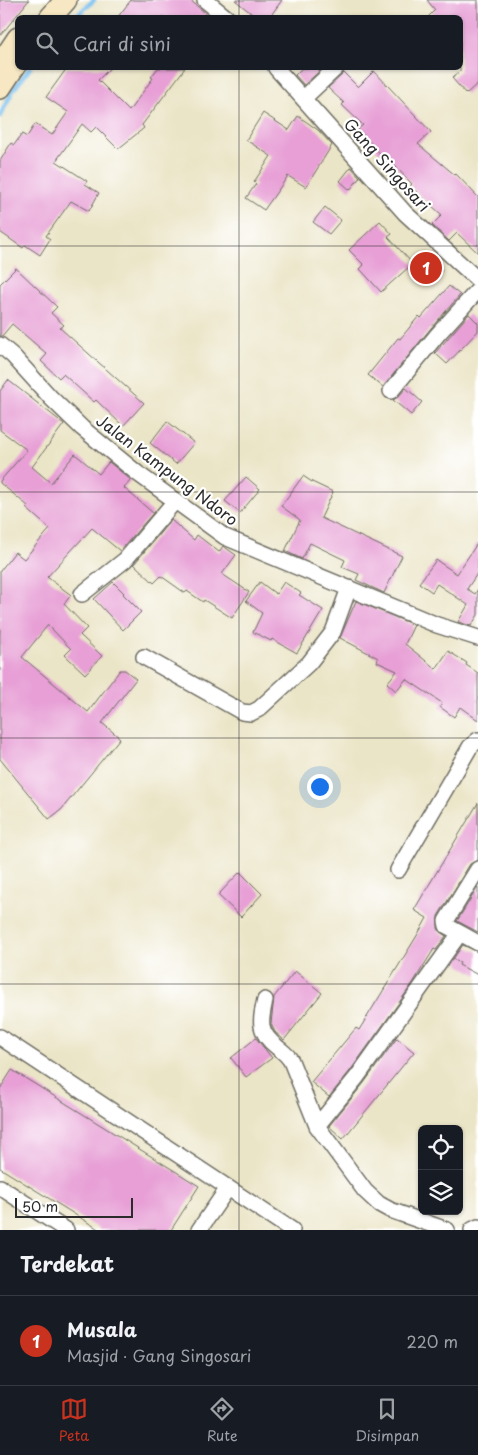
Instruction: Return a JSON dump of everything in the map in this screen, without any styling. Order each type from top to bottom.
[{"type":"main road","points":[[36,15],[48,0]]},
{"type":"main road","points":[[53,15],[66,0]]},
{"type":"main road","points":[[0,65],[15,42]]},
{"type":"main road","points":[[0,88],[15,66]]},
{"type":"street","points":[[205,0],[223,15]]},
{"type":"street","name":"Gang Singosari","points":[[278,70],[404,213],[478,280]]},
{"type":"street","points":[[304,98],[334,70]]},
{"type":"street","points":[[391,392],[438,334],[478,290]]},
{"type":"street","name":"Jalan Kampung Ndoro","points":[[0,345],[13,356],[51,398],[82,428],[204,523],[234,542],[437,625],[476,632]]},
{"type":"street","points":[[82,594],[125,560],[175,501]]},
{"type":"street","points":[[144,657],[242,712],[251,713],[259,710],[309,663],[333,632],[349,588]]},
{"type":"street","points":[[398,870],[470,747],[478,740]]},
{"type":"street","points":[[478,869],[446,921],[447,926],[478,943]]},
{"type":"street","points":[[317,1126],[358,1077],[460,933]]},
{"type":"street","points":[[265,1000],[261,1017],[262,1032],[278,1048],[285,1052],[291,1061],[317,1126],[365,1191],[379,1204],[390,1210],[447,1230]]},
{"type":"street","points":[[0,1037],[292,1230]]},
{"type":"street","points":[[0,1187],[66,1230]]},
{"type":"street","points":[[199,1230],[228,1188]]},
{"type":"street","points":[[472,1230],[478,1227]]},
{"type":"building","points":[[0,0],[29,0],[15,15],[0,36]]},
{"type":"building","points":[[131,0],[190,0],[208,15],[119,15]]},
{"type":"building","points":[[235,0],[282,0],[271,15],[253,15]]},
{"type":"building","points":[[427,0],[478,0],[478,83],[466,94],[452,78],[460,70],[463,70],[463,15],[430,15],[435,10]]},
{"type":"building","points":[[66,70],[108,70],[98,80],[129,111],[153,78],[151,77],[156,70],[183,70],[142,125],[144,128],[118,149],[96,127],[91,132],[82,124],[56,161],[87,181],[85,184],[99,193],[89,211],[71,201],[46,236],[50,239],[40,255],[25,245],[23,248],[0,232],[0,161],[11,143],[14,145],[22,134],[27,137],[35,124],[52,135],[68,112],[46,97]]},
{"type":"building","points":[[300,70],[321,70],[304,85],[295,75]]},
{"type":"building","points":[[374,71],[431,132],[418,144],[456,174],[478,197],[478,253],[457,233],[449,241],[432,225],[442,215],[410,186],[412,184],[395,166],[393,168],[358,129],[363,125],[342,105],[344,103],[328,88],[344,73],[358,87]]},
{"type":"building","points":[[263,113],[289,130],[298,116],[318,130],[332,145],[306,187],[288,176],[264,210],[246,198],[271,156],[246,140]]},
{"type":"building","points":[[351,167],[360,177],[350,190],[340,181]]},
{"type":"building","points":[[325,207],[341,220],[329,234],[313,222]]},
{"type":"building","points":[[380,221],[392,234],[388,237],[413,264],[428,252],[442,271],[423,284],[410,266],[381,292],[360,269],[364,265],[349,250]]},
{"type":"building","points":[[16,268],[57,307],[51,313],[64,325],[60,328],[144,403],[123,426],[96,400],[94,402],[63,374],[59,378],[41,361],[47,354],[12,324],[0,336],[0,284]]},
{"type":"building","points":[[449,286],[460,295],[383,387],[368,375],[398,338],[400,339],[419,316],[421,318]]},
{"type":"building","points":[[469,314],[478,323],[478,331],[447,364],[435,353]]},
{"type":"building","points":[[8,380],[64,424],[32,467],[51,483],[75,454],[99,474],[109,462],[131,480],[124,488],[153,513],[120,551],[92,528],[47,577],[71,595],[64,604],[87,628],[80,635],[102,656],[85,674],[65,655],[71,649],[48,625],[22,657],[88,712],[120,670],[125,670],[136,679],[102,723],[120,738],[61,810],[49,819],[0,759],[0,571],[15,552],[24,559],[50,529],[26,508],[28,506],[0,483],[27,450],[0,430],[0,391]]},
{"type":"building","points":[[406,388],[422,402],[411,415],[393,400]]},
{"type":"building","points":[[167,421],[194,443],[176,464],[150,443]]},
{"type":"building","points":[[303,476],[333,492],[321,518],[402,556],[384,593],[356,580],[359,574],[342,567],[345,560],[310,543],[302,559],[285,551],[300,520],[281,506]]},
{"type":"building","points":[[246,477],[260,489],[240,513],[225,501]]},
{"type":"building","points":[[171,520],[194,540],[197,535],[219,552],[223,546],[236,555],[222,574],[249,592],[232,618],[204,600],[203,602],[187,591],[185,593],[161,576],[154,583],[134,564]]},
{"type":"building","points":[[478,542],[478,572],[467,589],[475,594],[478,589],[478,615],[471,626],[458,622],[468,605],[437,584],[432,592],[419,583],[436,560],[457,574]]},
{"type":"building","points":[[113,582],[141,612],[123,630],[94,599]]},
{"type":"building","points":[[260,582],[276,594],[284,582],[301,593],[299,595],[323,610],[297,653],[272,639],[271,641],[253,632],[262,613],[246,601]]},
{"type":"building","points":[[356,601],[414,625],[405,644],[436,669],[448,651],[467,663],[466,665],[478,673],[478,720],[460,707],[454,717],[440,707],[442,703],[406,679],[396,691],[387,683],[397,671],[377,662],[378,658],[340,638]]},
{"type":"building","points":[[478,803],[478,860],[470,864],[438,916],[438,928],[446,936],[436,950],[434,949],[413,983],[329,1097],[311,1082],[356,1028],[359,1030],[418,934],[427,918],[414,910]]},
{"type":"building","points":[[240,872],[262,894],[241,917],[218,895]]},
{"type":"building","points":[[478,887],[478,932],[457,921]]},
{"type":"building","points":[[463,945],[478,952],[478,975],[459,965],[460,963],[453,959]]},
{"type":"building","points":[[295,971],[322,993],[284,1040],[275,1032],[271,1024],[274,997]]},
{"type":"building","points":[[256,1038],[272,1058],[246,1077],[231,1058]]},
{"type":"building","points":[[397,1038],[414,1052],[343,1139],[329,1126]]},
{"type":"building","points":[[12,1070],[199,1186],[171,1230],[100,1230],[0,1168],[0,1089]]},
{"type":"waterway","points":[[77,15],[94,0]]},
{"type":"waterway","points":[[0,116],[13,90],[28,70]]},
{"type":"place","name":"Musala","points":[[426,268]]}]
